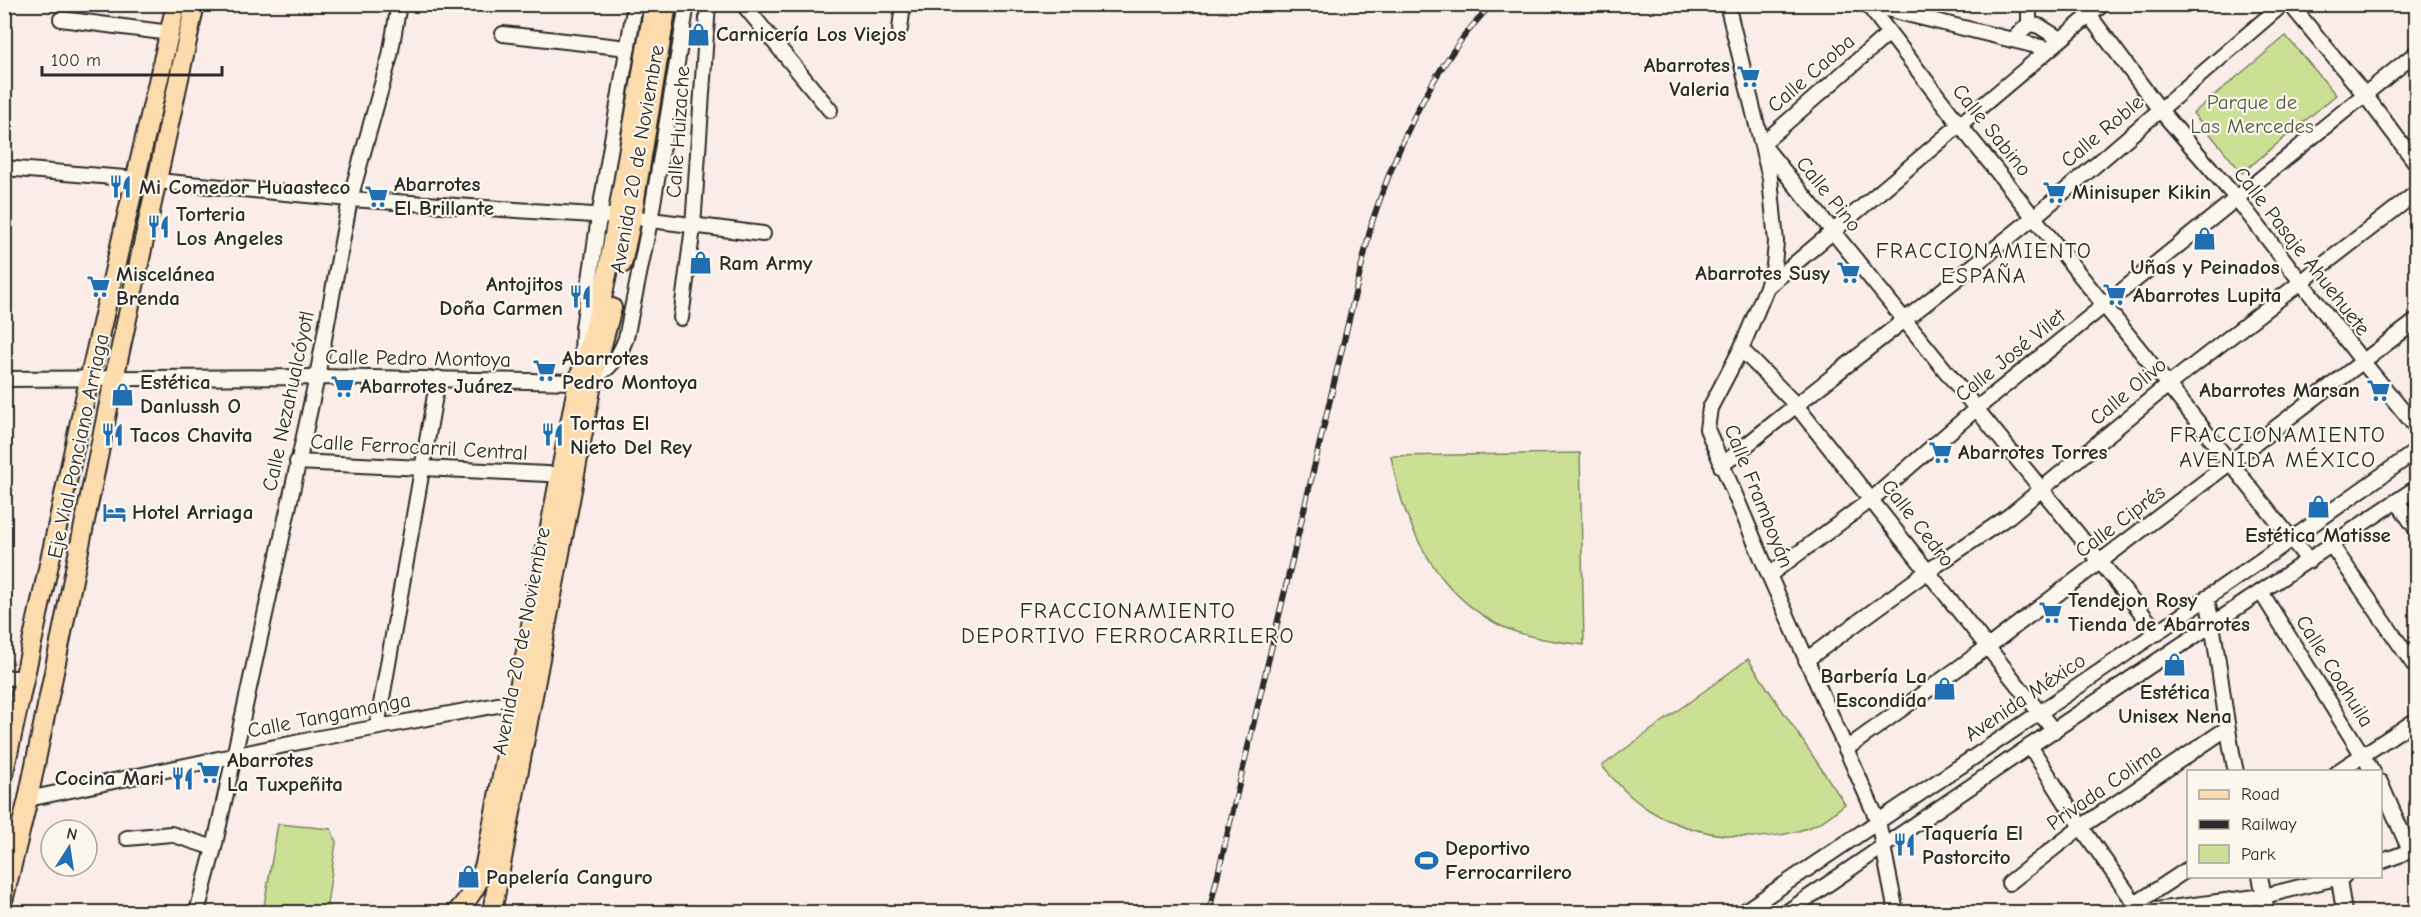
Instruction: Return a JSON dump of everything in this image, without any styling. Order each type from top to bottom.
[{"type":"main road","name":"Eje Vial Ponciano Arriaga","points":[[4,772],[89,380],[176,4]]},
{"type":"main road","name":"Eje Vial Ponciano Arriaga","points":[[4,897],[28,799],[114,379],[195,4]]},
{"type":"main road","name":"Avenida 20 de Noviembre","points":[[633,218],[654,4]]},
{"type":"main road","name":"Avenida 20 de Noviembre","points":[[492,912],[524,700],[585,375],[633,218],[667,4]]},
{"type":"main road","name":"Avenida 20 de Noviembre","points":[[457,912],[480,881],[524,700]]},
{"type":"street","name":"Calle Nezahualcóyotl","points":[[197,912],[214,848],[317,377],[350,199],[390,56],[399,4]]},
{"type":"street","name":"Avenida 20 de Noviembre","points":[[585,375],[583,328],[635,4]]},
{"type":"street","name":"Avenida 20 de Noviembre","points":[[633,218],[687,4]]},
{"type":"street","name":"Calle Huizache","points":[[681,318],[693,227],[708,4]]},
{"type":"street","points":[[743,4],[830,110]]},
{"type":"street","points":[[900,28],[903,4]]},
{"type":"street","name":"Calle Framboyán","points":[[1726,4],[1770,178],[1776,243],[1774,266],[1767,287],[1741,348],[1710,408],[1707,429],[1721,466],[1878,821],[1896,912]]},
{"type":"street","points":[[2012,40],[2029,24],[2030,4]]},
{"type":"street","points":[[1767,287],[2103,4]]},
{"type":"street","name":"Calle Roble","points":[[1721,466],[1795,404],[1905,321],[2035,216],[2283,4]]},
{"type":"street","points":[[2290,4],[2365,95],[2416,164]]},
{"type":"street","points":[[1867,5],[2049,49]]},
{"type":"street","name":"Calle Sabino","points":[[1867,5],[1959,124],[2035,216],[2103,305],[2231,461],[2309,561]]},
{"type":"street","name":"Calle Pasaje Ahuehuete","points":[[2089,15],[2160,110],[2237,199],[2363,363],[2416,427]]},
{"type":"street","points":[[61,19],[170,33]]},
{"type":"street","points":[[2029,24],[2038,26],[2060,39]]},
{"type":"street","name":"Calle Caoba","points":[[1762,144],[1889,33]]},
{"type":"street","points":[[503,34],[628,48]]},
{"type":"street","name":"Calle José Vilet","points":[[1769,575],[1872,499],[1976,409],[2416,53]]},
{"type":"street","name":"Calle Pino","points":[[1762,144],[2158,633]]},
{"type":"street","points":[[4,168],[137,179]]},
{"type":"street","points":[[157,181],[350,199],[633,218],[763,234]]},
{"type":"street","name":"Calle Olivo","points":[[1806,660],[1928,571],[2009,516],[2168,385],[2416,193]]},
{"type":"street","name":"Calle Ciprés","points":[[1846,748],[1989,646],[2416,321]]},
{"type":"street","name":"Calle Cedro","points":[[1741,348],[1795,404],[1989,646],[2054,731]]},
{"type":"street","name":"Calle Pedro Montoya","points":[[4,379],[438,378],[585,375]]},
{"type":"street","points":[[377,727],[438,378]]},
{"type":"street","name":"Avenida México","points":[[1743,912],[2207,600],[2416,451]]},
{"type":"street","name":"Calle Ferrocarril Central","points":[[297,462],[567,475]]},
{"type":"street","name":"Avenida México","points":[[1787,912],[2030,746],[2416,488]]},
{"type":"street","points":[[2397,501],[2416,529]]},
{"type":"street","points":[[2332,546],[2416,668]]},
{"type":"street","name":"Calle Coahuila","points":[[2261,592],[2372,770]]},
{"type":"street","points":[[2207,600],[2226,729],[2236,770]]},
{"type":"street","points":[[4,677],[25,679]]},
{"type":"street","name":"Calle Tangamanga","points":[[28,799],[233,755],[524,700]]},
{"type":"street","points":[[2339,770],[2416,720]]},
{"type":"street","name":"Privada Colima","points":[[2009,883],[2081,827],[2226,729]]},
{"type":"street","points":[[2030,746],[2081,827],[2139,910]]},
{"type":"street","points":[[2382,786],[2413,850],[2382,861]]},
{"type":"street","points":[[127,838],[171,834],[214,848]]},
{"type":"street","points":[[2139,910],[2187,870]]},
{"type":"street","points":[[2260,878],[2267,912]]},
{"type":"street","points":[[2139,910],[2264,896],[2342,878],[2344,912]]},
{"type":"green space","name":"Parque de Las Mercedes","points":[[2286,36],[2336,95],[2242,173],[2193,113]]},
{"type":"green space","points":[[1580,453],[1584,645],[1540,638],[1499,625],[1476,611],[1457,594],[1440,575],[1414,531],[1396,481],[1391,456]]},
{"type":"green space","points":[[1748,659],[1845,804],[1829,816],[1819,823],[1779,835],[1756,837],[1710,833],[1667,820],[1649,810],[1629,795],[1602,766]]},
{"type":"green space","points":[[278,824],[331,829],[336,842],[326,912],[263,912]]},
{"type":"railway","points":[[1209,912],[1372,222],[1382,192],[1420,106],[1452,53],[1492,4]]},
{"type":"place","name":"Carnicería Los Viejos","points":[[698,34]]},
{"type":"place","name":"Abarrotes Valeria","points":[[1748,77]]},
{"type":"place","name":"Mi Comedor Huaasteco","points":[[121,187]]},
{"type":"place","name":"Minisuper Kikin","points":[[2054,192]]},
{"type":"place","name":"Abarrotes El Brillante","points":[[376,196]]},
{"type":"place","name":"Torteria Los Angeles","points":[[158,226]]},
{"type":"place","name":"Uñas y Peinados","points":[[2205,239]]},
{"type":"place","name":"Ram Army","points":[[701,263]]},
{"type":"place","name":"Abarrotes Susy","points":[[1848,273]]},
{"type":"place","name":"Miscelánea Brenda","points":[[98,286]]},
{"type":"place","name":"Abarrotes Lupita","points":[[2115,295]]},
{"type":"place","name":"Antojitos Doña Carmen","points":[[581,296]]},
{"type":"place","name":"Abarrotes Pedro Montoya","points":[[544,370]]},
{"type":"place","name":"Abarrotes Juárez","points":[[342,386]]},
{"type":"place","name":"Abarrotes Marsan","points":[[2378,390]]},
{"type":"place","name":"Estética Danlussh O","points":[[122,394]]},
{"type":"place","name":"Tacos Chavita","points":[[112,435]]},
{"type":"place","name":"Tortas El Nieto Del Rey","points":[[552,435]]},
{"type":"place","name":"Abarrotes Torres","points":[[1940,452]]},
{"type":"place","name":"Estética Matisse","points":[[2318,507]]},
{"type":"place","name":"Hotel Arriaga","points":[[114,512]]},
{"type":"place","name":"Tendejon Rosy Tienda de Abarrotes","points":[[2050,612]]},
{"type":"place","name":"Estética Unisex Nena","points":[[2175,664]]},
{"type":"place","name":"Barbería La Escondida","points":[[1945,688]]},
{"type":"place","name":"Abarrotes La Tuxpeñita","points":[[209,772]]},
{"type":"place","name":"Cocina Mari","points":[[182,778]]},
{"type":"place","name":"Taquería El Pastorcito","points":[[1904,845]]},
{"type":"place","name":"Deportivo Ferrocarrilero","points":[[1427,860]]},
{"type":"place","name":"Papelería Canguro","points":[[468,877]]},
{"type":"district","name":"FRACCIONAMIENTO ESPAÑA","points":[[1984,262]]},
{"type":"district","name":"FRACCIONAMIENTO AVENIDA MÉXICO","points":[[2278,446]]},
{"type":"district","name":"FRACCIONAMIENTO DEPORTIVO FERROCARRILERO","points":[[1128,622]]}]
